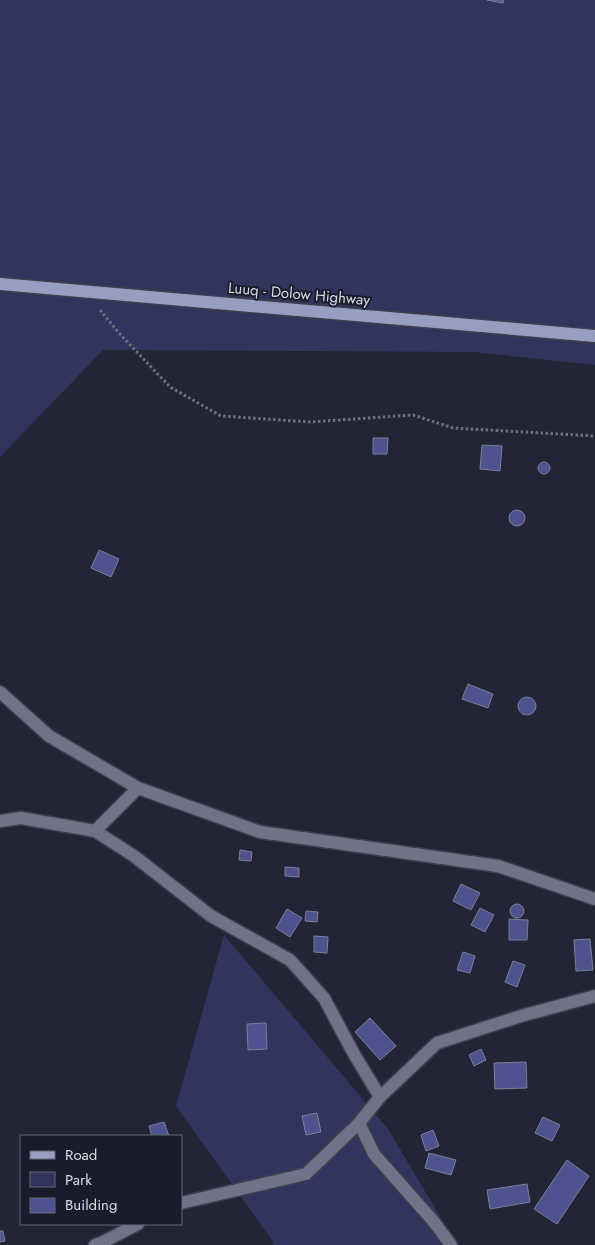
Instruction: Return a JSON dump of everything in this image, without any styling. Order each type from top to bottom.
[{"type":"main road","name":"Luuq - Dolow Highway","points":[[0,284],[595,336]]},
{"type":"street","points":[[0,692],[49,736],[138,788],[260,832],[498,866],[595,899]]},
{"type":"street","points":[[95,831],[138,788]]},
{"type":"street","points":[[0,821],[21,818],[95,831],[134,856],[211,916],[290,960],[324,998],[354,1054],[380,1096]]},
{"type":"street","points":[[182,1203],[306,1174],[359,1123],[380,1096],[437,1043],[521,1016],[595,996]]},
{"type":"street","points":[[359,1123],[374,1154],[434,1222],[451,1245]]},
{"type":"street","points":[[95,1245],[136,1225]]},
{"type":"path","points":[[86,292],[119,333],[170,386],[222,416],[310,422],[412,414],[453,428],[595,436]]},
{"type":"green space","points":[[0,0],[595,0],[595,365],[474,352],[103,350],[0,457]]},
{"type":"green space","points":[[224,935],[388,1129],[457,1245],[273,1245],[272,1240],[176,1106]]},
{"type":"building","points":[[487,0],[504,0],[503,3]]},
{"type":"building","points":[[373,438],[388,438],[387,454],[373,454]]},
{"type":"building","points":[[482,445],[502,446],[500,471],[480,469]]},
{"type":"building","points":[[542,462],[546,462],[550,468],[546,474],[542,474],[538,470],[538,466]]},
{"type":"building","points":[[517,510],[525,518],[517,526],[509,518]]},
{"type":"building","points":[[99,550],[119,559],[111,577],[91,568]]},
{"type":"building","points":[[468,684],[493,694],[488,708],[462,699]]},
{"type":"building","points":[[527,697],[533,700],[536,706],[533,712],[527,715],[521,712],[518,706],[521,700]]},
{"type":"building","points":[[240,850],[252,852],[251,861],[239,860]]},
{"type":"building","points":[[285,867],[299,868],[299,877],[285,876]]},
{"type":"building","points":[[461,884],[480,893],[471,910],[453,901]]},
{"type":"building","points":[[514,904],[520,904],[524,911],[520,918],[514,918],[510,914],[510,908]]},
{"type":"building","points":[[480,908],[494,915],[485,932],[471,925]]},
{"type":"building","points":[[287,909],[302,918],[290,937],[276,928]]},
{"type":"building","points":[[306,911],[318,912],[317,922],[305,921]]},
{"type":"building","points":[[509,919],[528,920],[527,940],[509,940]]},
{"type":"building","points":[[314,936],[328,937],[327,953],[314,952]]},
{"type":"building","points":[[590,939],[593,970],[576,971],[574,940]]},
{"type":"building","points":[[463,952],[475,956],[470,973],[457,970]]},
{"type":"building","points":[[513,961],[525,965],[517,987],[505,982]]},
{"type":"building","points":[[370,1018],[396,1046],[380,1060],[355,1032]]},
{"type":"building","points":[[266,1023],[267,1049],[248,1050],[247,1024]]},
{"type":"building","points":[[481,1049],[486,1060],[474,1066],[469,1055]]},
{"type":"building","points":[[526,1062],[527,1088],[495,1089],[494,1063]]},
{"type":"building","points":[[317,1113],[321,1132],[306,1135],[302,1116]]},
{"type":"building","points":[[543,1117],[560,1125],[552,1141],[535,1133]]},
{"type":"building","points":[[164,1122],[169,1135],[152,1135],[149,1126]]},
{"type":"building","points":[[433,1130],[439,1146],[426,1151],[421,1135]]},
{"type":"building","points":[[429,1153],[456,1160],[451,1175],[425,1168]]},
{"type":"building","points":[[567,1160],[589,1176],[557,1224],[534,1209]]},
{"type":"building","points":[[527,1184],[530,1202],[490,1209],[487,1190]]},
{"type":"building","points":[[0,1231],[3,1231],[5,1241],[0,1242]]}]
